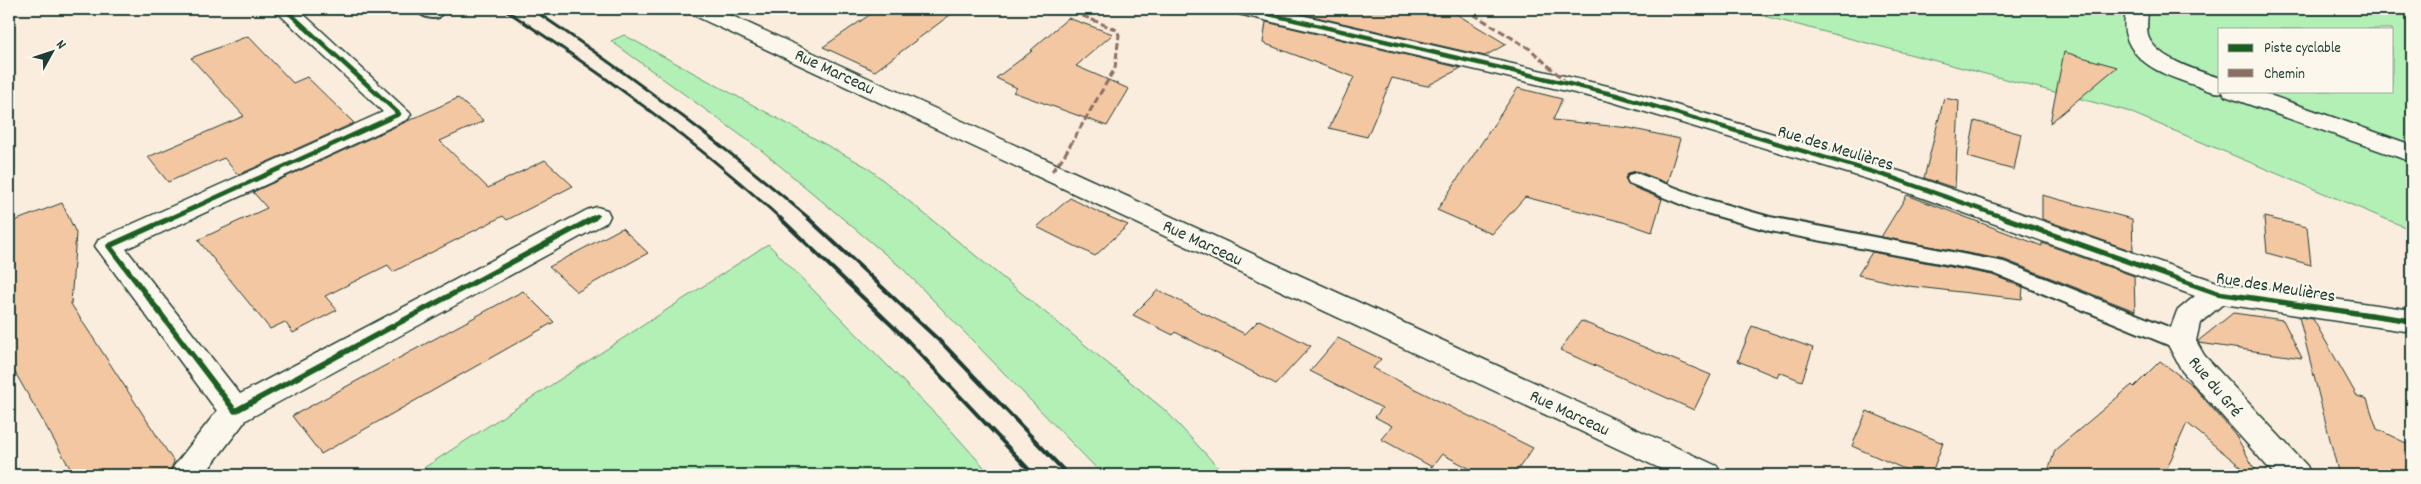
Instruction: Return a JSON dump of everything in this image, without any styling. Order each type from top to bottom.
[{"type":"street","points":[[235,411],[109,246],[399,114],[285,9]]},
{"type":"street","name":"Rue Marceau","points":[[700,9],[1705,475]]},
{"type":"street","name":"Rue des Meulières","points":[[1247,9],[1616,95],[1893,178],[2217,293],[2412,321]]},
{"type":"street","points":[[2137,9],[2137,36],[2143,49],[2163,64],[2218,85]]},
{"type":"street","points":[[2237,92],[2412,154]]},
{"type":"street","points":[[186,475],[235,411],[597,216]]},
{"type":"street","name":"Rue du Gré","points":[[2217,293],[2187,318],[2181,341],[2193,363],[2295,475]]},
{"type":"lane","points":[[1636,179],[1699,204],[1770,224],[1997,267],[2181,341]]},
{"type":"green space","points":[[1737,9],[2412,9],[2412,230],[2127,111]]},
{"type":"green space","points":[[624,35],[867,167],[1166,411],[1225,475],[1103,475],[903,269],[761,150],[611,41]]},
{"type":"green space","points":[[768,244],[949,428],[991,475],[413,475]]},
{"type":"building","points":[[878,9],[958,9],[875,71],[823,47]]},
{"type":"building","points":[[1282,9],[1448,9],[1506,44],[1485,56]]},
{"type":"building","points":[[1068,18],[1113,34],[1076,66],[1129,89],[1107,126],[1013,92],[1017,88],[996,78],[1032,51],[1030,51]]},
{"type":"building","points":[[1266,22],[1461,68],[1427,86],[1392,78],[1367,137],[1329,128],[1354,77],[1263,43]]},
{"type":"building","points":[[248,36],[293,83],[307,77],[354,123],[238,175],[224,158],[168,182],[148,157],[244,116],[191,58]]},
{"type":"building","points":[[2064,52],[2117,67],[2050,123]]},
{"type":"building","points":[[1518,88],[1562,99],[1553,120],[1629,128],[1680,139],[1667,183],[1637,171],[1628,173],[1625,178],[1628,185],[1662,199],[1652,232],[1623,222],[1525,197],[1492,234],[1437,210]]},
{"type":"building","points":[[458,98],[484,121],[440,141],[488,188],[545,160],[573,186],[507,220],[503,216],[393,272],[388,265],[325,296],[337,310],[293,333],[285,322],[270,329],[198,240],[267,208],[253,192]]},
{"type":"building","points":[[1944,98],[1959,101],[1955,188],[1924,178]]},
{"type":"building","points":[[1975,121],[2021,134],[2014,170],[1968,157]]},
{"type":"building","points":[[1907,195],[2042,246],[2042,243],[2134,276],[2135,311],[2005,260],[1881,237]]},
{"type":"building","points":[[2042,195],[2132,219],[2133,251],[2042,219]]},
{"type":"building","points":[[1070,198],[1128,225],[1095,256],[1037,227]]},
{"type":"building","points":[[62,203],[76,233],[71,304],[174,462],[168,475],[74,475],[9,362],[9,301],[14,257],[9,243],[9,223]]},
{"type":"building","points":[[2264,217],[2307,227],[2311,265],[2267,253]]},
{"type":"building","points":[[622,228],[648,253],[577,292],[549,267]]},
{"type":"building","points":[[1872,252],[1992,275],[2023,287],[2022,299],[1908,286],[1858,275]]},
{"type":"building","points":[[1158,290],[1245,334],[1259,320],[1311,346],[1276,384],[1175,332],[1173,335],[1133,315]]},
{"type":"building","points":[[523,291],[554,322],[321,454],[292,416]]},
{"type":"building","points":[[2233,313],[2283,320],[2302,358],[2199,343],[2198,341]]},
{"type":"building","points":[[2299,317],[2313,319],[2357,396],[2367,399],[2377,429],[2412,446],[2412,475],[2339,475]]},
{"type":"building","points":[[1581,321],[1711,375],[1694,410],[1560,350]]},
{"type":"building","points":[[1752,326],[1813,348],[1802,381],[1779,372],[1777,377],[1738,361]]},
{"type":"building","points":[[1338,338],[1381,359],[1373,368],[1533,448],[1514,475],[1482,475],[1442,454],[1432,467],[1381,439],[1392,426],[1375,417],[1382,408],[1310,371]]},
{"type":"building","points":[[2160,361],[2192,385],[2235,434],[2258,475],[2251,475],[2187,423],[2164,475],[2047,475],[2055,450],[2132,385],[2134,387]]},
{"type":"building","points":[[1867,411],[1943,443],[1931,475],[1918,475],[1852,446]]},
{"type":"railway","points":[[504,9],[647,108],[715,162],[781,219]]},
{"type":"railway","points":[[532,9],[674,110],[743,163],[810,219]]},
{"type":"railway","points":[[780,218],[908,341],[1034,475]]},
{"type":"railway","points":[[808,218],[945,346],[1068,475]]},
{"type":"marked path","points":[[1052,171],[1064,156],[1115,68],[1119,35],[1117,30],[1066,9]]},
{"type":"marked path","points":[[1465,9],[1530,49],[1564,80]]},
{"type":"cycle path","points":[[285,9],[399,114],[109,246],[235,411],[597,216]]},
{"type":"cycle path","points":[[1247,9],[1616,95],[1893,178],[2217,293],[2412,321]]}]
